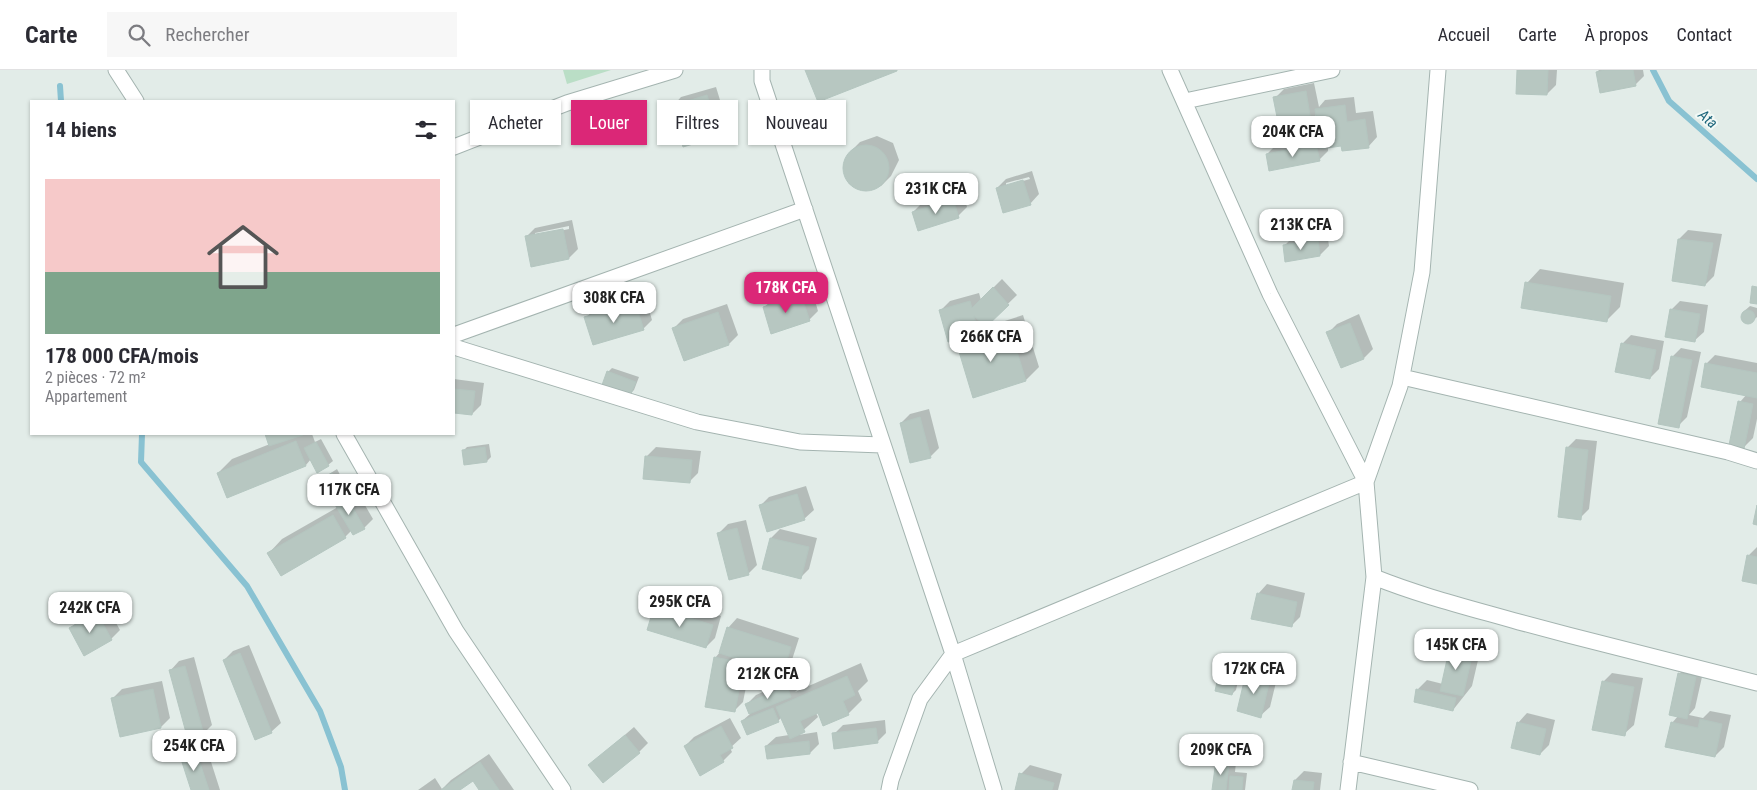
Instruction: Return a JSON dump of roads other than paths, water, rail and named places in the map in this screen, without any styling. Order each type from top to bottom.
[{"type":"street","points":[[116,70],[135,100]]},
{"type":"street","points":[[455,147],[567,103],[675,70]]},
{"type":"street","points":[[762,70],[762,81],[779,136],[861,372],[882,445],[953,654],[994,790]]},
{"type":"street","points":[[1170,70],[1270,294],[1366,482],[1374,576],[1348,790]]},
{"type":"street","points":[[1185,101],[1332,70]]},
{"type":"street","points":[[889,790],[920,700],[953,654],[1366,482],[1402,377],[1422,272],[1438,70]]},
{"type":"street","points":[[455,335],[805,209]]},
{"type":"street","points":[[455,347],[697,422],[800,442],[882,445]]},
{"type":"street","points":[[1402,377],[1728,452],[1757,461]]},
{"type":"street","points":[[345,435],[456,631],[564,790]]},
{"type":"street","points":[[1374,576],[1402,588],[1470,608],[1610,647],[1757,683]]},
{"type":"street","points":[[1351,762],[1470,790]]},
{"type":"waterway","name":"Ata","points":[[1653,70],[1669,101],[1757,179]]},
{"type":"waterway","points":[[60,86],[61,100]]},
{"type":"waterway","points":[[142,435],[141,462],[247,586],[320,711],[341,767],[345,790]]}]
